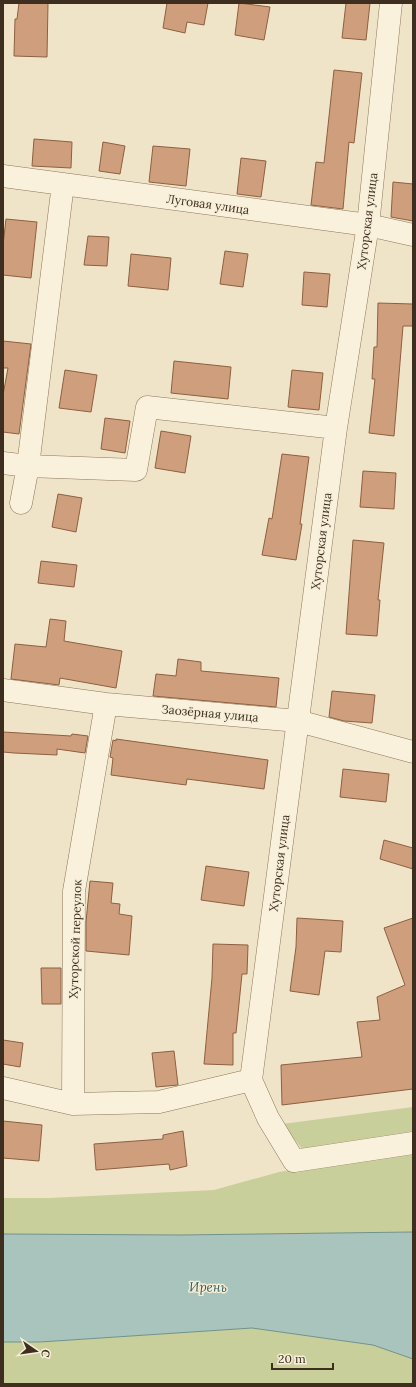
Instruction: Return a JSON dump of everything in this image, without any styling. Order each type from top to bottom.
[{"type":"street","name":"Хуторская улица","points":[[251,1080],[336,428],[368,225],[391,3]]},
{"type":"street","name":"Луговая улица","points":[[3,176],[368,225],[413,235]]},
{"type":"street","points":[[21,503],[28,466],[62,184]]},
{"type":"street","points":[[3,463],[28,466],[136,470],[147,407],[336,428]]},
{"type":"street","name":"Заозёрная улица","points":[[3,690],[106,704],[298,722],[413,752]]},
{"type":"street","name":"Хуторской переулок","points":[[73,1104],[74,891],[106,704]]},
{"type":"street","points":[[3,1088],[73,1104],[159,1102],[251,1080],[268,1118],[294,1161],[413,1143]]},
{"type":"green space","points":[[413,1107],[413,1139],[307,1155],[282,1124]]},
{"type":"green space","points":[[413,1150],[413,1232],[180,1235],[3,1234],[3,1198],[49,1198],[214,1190],[279,1172]]},
{"type":"green space","points":[[252,1328],[373,1345],[413,1359],[413,1384],[3,1384],[3,1342],[40,1342]]},
{"type":"water","name":"Ирень","points":[[413,1232],[413,1359],[373,1345],[252,1328],[40,1342],[3,1342],[3,1234],[180,1235]]},
{"type":"building","points":[[19,3],[48,3],[47,57],[14,56],[15,19],[17,19]]},
{"type":"building","points":[[167,3],[208,3],[204,25],[187,22],[185,33],[163,28]]},
{"type":"building","points":[[239,3],[270,7],[264,40],[235,35]]},
{"type":"building","points":[[346,3],[370,3],[366,40],[342,38]]},
{"type":"building","points":[[334,70],[362,73],[354,143],[349,142],[343,209],[311,205],[316,162],[324,163]]},
{"type":"building","points":[[34,139],[72,142],[71,168],[32,166]]},
{"type":"building","points":[[103,142],[125,146],[120,174],[99,171]]},
{"type":"building","points":[[153,146],[190,149],[186,186],[149,182]]},
{"type":"building","points":[[241,158],[266,161],[261,197],[237,194]]},
{"type":"building","points":[[393,182],[413,184],[413,221],[391,217]]},
{"type":"building","points":[[6,219],[37,222],[31,278],[3,275],[3,245]]},
{"type":"building","points":[[88,236],[109,237],[107,266],[84,265]]},
{"type":"building","points":[[225,251],[248,254],[243,287],[220,284]]},
{"type":"building","points":[[131,254],[171,258],[168,290],[128,286]]},
{"type":"building","points":[[304,272],[330,274],[327,307],[302,305]]},
{"type":"building","points":[[378,303],[413,304],[413,326],[403,326],[394,436],[369,433],[375,379],[372,379],[374,347],[377,347]]},
{"type":"building","points":[[3,341],[31,344],[19,434],[3,432],[3,395],[8,368],[3,368]]},
{"type":"building","points":[[174,361],[231,367],[228,399],[171,393]]},
{"type":"building","points":[[65,370],[97,375],[91,412],[59,408]]},
{"type":"building","points":[[292,370],[323,373],[319,410],[288,407]]},
{"type":"building","points":[[105,418],[130,421],[125,453],[101,449]]},
{"type":"building","points":[[161,431],[191,436],[185,473],[155,468]]},
{"type":"building","points":[[282,454],[309,457],[300,524],[302,524],[296,560],[262,555],[269,518],[272,519]]},
{"type":"building","points":[[363,471],[396,473],[394,509],[360,507]]},
{"type":"building","points":[[58,494],[82,498],[76,532],[52,527]]},
{"type":"building","points":[[353,540],[384,543],[378,600],[380,600],[377,636],[346,634]]},
{"type":"building","points":[[41,561],[77,565],[74,587],[38,583]]},
{"type":"building","points":[[50,619],[66,621],[64,641],[122,651],[116,688],[60,678],[59,685],[11,679],[15,644],[46,647]]},
{"type":"building","points":[[178,659],[201,662],[201,671],[279,678],[276,707],[153,696],[156,674],[176,676]]},
{"type":"building","points":[[332,691],[375,695],[372,723],[344,721],[329,717]]},
{"type":"building","points":[[3,732],[71,736],[72,734],[88,736],[85,753],[57,749],[57,755],[14,753],[3,752]]},
{"type":"building","points":[[116,739],[268,760],[264,789],[187,779],[186,785],[111,775],[113,758],[110,757],[113,740],[116,741]]},
{"type":"building","points":[[343,769],[389,774],[386,802],[340,797]]},
{"type":"building","points":[[384,840],[413,848],[413,869],[380,859]]},
{"type":"building","points":[[206,866],[249,872],[244,906],[201,900]]},
{"type":"building","points":[[90,881],[113,883],[111,903],[120,904],[119,914],[132,916],[129,955],[86,951],[86,922]]},
{"type":"building","points":[[297,918],[343,921],[341,952],[325,951],[319,995],[290,991],[296,947]]},
{"type":"building","points":[[413,918],[413,1089],[282,1105],[281,1065],[362,1057],[357,1022],[380,1020],[377,997],[405,985],[384,928]]},
{"type":"building","points":[[213,944],[248,945],[247,974],[242,974],[236,1033],[233,1033],[233,1065],[204,1064],[212,978]]},
{"type":"building","points":[[41,968],[61,968],[61,1004],[42,1004]]},
{"type":"building","points":[[3,1040],[23,1043],[20,1067],[3,1064]]},
{"type":"building","points":[[174,1051],[178,1085],[156,1087],[152,1053]]},
{"type":"building","points":[[3,1121],[42,1125],[39,1161],[3,1158]]},
{"type":"building","points":[[183,1131],[187,1166],[170,1170],[169,1164],[96,1170],[94,1144],[163,1139],[163,1135]]}]
